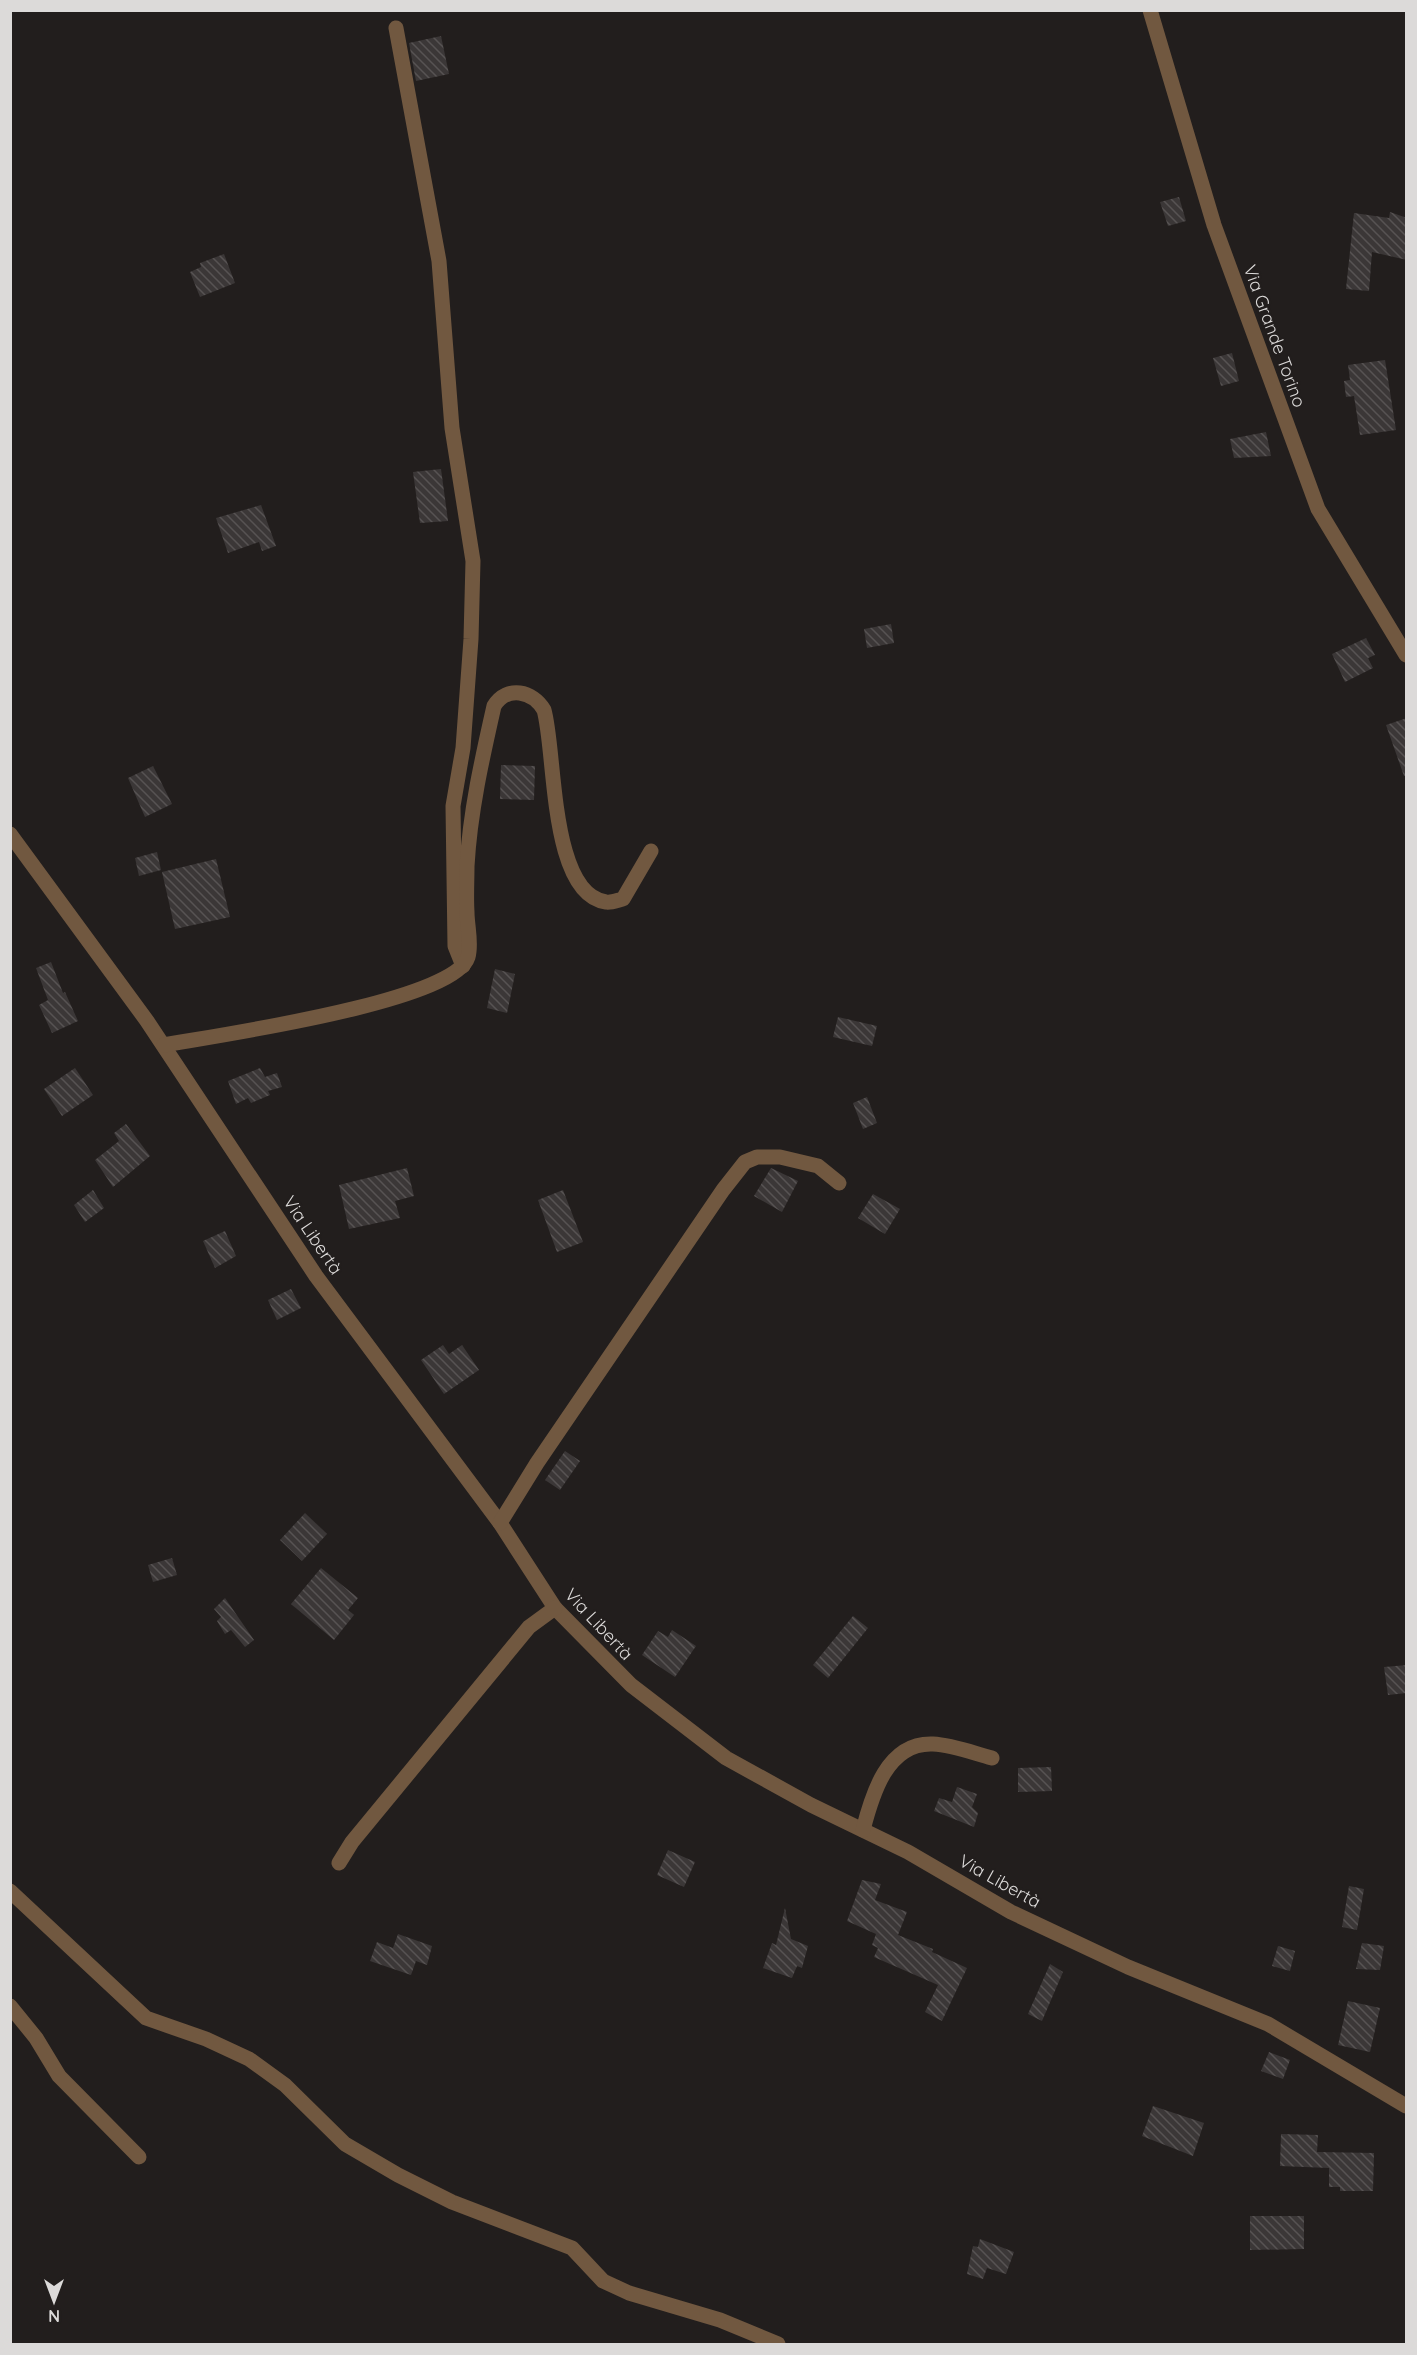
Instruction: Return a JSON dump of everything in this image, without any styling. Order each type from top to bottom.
[{"type":"street","name":"Via Grande Torino","points":[[1150,10],[1214,225],[1317,509],[1407,655]]},
{"type":"street","points":[[396,28],[439,261],[452,428],[473,561],[470,660],[463,748],[453,806],[455,946],[463,966]]},
{"type":"street","points":[[164,1045],[294,1024],[413,991],[444,980],[463,966],[470,945],[467,877],[472,818],[479,769],[494,705],[500,697],[525,693],[538,699],[544,710],[548,724],[554,793],[563,847],[583,888],[594,899],[608,903],[624,899],[651,852]]},
{"type":"street","name":"Via Libertà","points":[[10,834],[164,1045],[316,1276],[500,1523],[555,1608],[603,1659],[667,1715],[726,1758],[811,1805],[908,1852],[1011,1912],[1128,1967],[1268,2024],[1407,2106]]},
{"type":"street","points":[[500,1523],[537,1463],[723,1190],[745,1162],[757,1157],[780,1156],[818,1166],[839,1183]]},
{"type":"street","points":[[339,1863],[352,1842],[529,1627],[555,1608]]},
{"type":"street","points":[[863,1830],[877,1787],[889,1765],[906,1750],[933,1744],[992,1758]]},
{"type":"street","points":[[10,1891],[146,2018],[206,2039],[249,2058],[285,2085],[345,2144],[398,2175],[452,2202],[572,2248],[603,2281],[629,2293],[720,2320],[778,2344]]},
{"type":"street","points":[[10,2006],[36,2038],[59,2076],[139,2157]]},
{"type":"building","points":[[441,36],[449,74],[416,81],[409,43]]},
{"type":"building","points":[[1179,197],[1186,221],[1168,226],[1160,202]]},
{"type":"building","points":[[1390,212],[1407,218],[1407,260],[1372,252],[1369,291],[1346,289],[1354,213],[1389,218]]},
{"type":"building","points":[[224,254],[235,283],[200,297],[190,272],[201,267],[200,263]]},
{"type":"building","points":[[1232,353],[1239,381],[1221,386],[1213,358]]},
{"type":"building","points":[[1385,360],[1396,430],[1360,435],[1354,396],[1346,397],[1344,381],[1350,380],[1348,365]]},
{"type":"building","points":[[1266,432],[1271,456],[1234,458],[1230,439]]},
{"type":"building","points":[[441,469],[448,521],[420,523],[413,472]]},
{"type":"building","points":[[261,505],[276,546],[262,551],[259,542],[228,553],[216,518]]},
{"type":"building","points":[[891,624],[894,643],[867,648],[864,629]]},
{"type":"building","points":[[1366,638],[1375,655],[1368,658],[1373,668],[1345,682],[1332,654]]},
{"type":"building","points":[[1407,718],[1407,776],[1404,776],[1386,725]]},
{"type":"building","points":[[501,765],[535,766],[534,800],[500,799]]},
{"type":"building","points":[[153,766],[172,804],[145,817],[128,778]]},
{"type":"building","points":[[157,852],[161,870],[139,876],[135,858]]},
{"type":"building","points":[[216,859],[230,917],[175,929],[162,872]]},
{"type":"building","points":[[51,962],[63,993],[65,992],[78,1021],[52,1033],[39,1005],[48,1000],[36,968]]},
{"type":"building","points":[[495,969],[515,974],[507,1013],[487,1008]]},
{"type":"building","points":[[838,1017],[877,1026],[872,1046],[833,1037]]},
{"type":"building","points":[[75,1068],[93,1095],[62,1116],[44,1089]]},
{"type":"building","points":[[260,1068],[265,1077],[277,1073],[282,1087],[268,1091],[270,1095],[251,1103],[248,1098],[236,1104],[228,1081]]},
{"type":"building","points":[[867,1097],[877,1123],[863,1129],[853,1103]]},
{"type":"building","points":[[126,1124],[150,1156],[113,1187],[95,1160],[119,1141],[114,1133]]},
{"type":"building","points":[[407,1168],[414,1196],[395,1201],[400,1218],[349,1229],[339,1185]]},
{"type":"building","points":[[771,1168],[798,1181],[782,1212],[754,1196]]},
{"type":"building","points":[[93,1190],[104,1208],[85,1222],[74,1205]]},
{"type":"building","points":[[563,1190],[583,1242],[557,1252],[538,1200]]},
{"type":"building","points":[[873,1194],[900,1209],[885,1234],[858,1218]]},
{"type":"building","points":[[225,1231],[236,1256],[215,1268],[203,1241]]},
{"type":"building","points":[[291,1289],[301,1308],[277,1320],[268,1300]]},
{"type":"building","points":[[443,1345],[449,1354],[462,1345],[479,1370],[444,1394],[421,1360]]},
{"type":"building","points":[[565,1451],[580,1461],[560,1490],[545,1480]]},
{"type":"building","points":[[305,1513],[327,1534],[302,1561],[280,1540]]},
{"type":"building","points":[[172,1558],[177,1575],[153,1582],[148,1565]]},
{"type":"building","points":[[321,1568],[358,1598],[348,1610],[354,1615],[334,1640],[291,1604]]},
{"type":"building","points":[[225,1598],[254,1640],[245,1647],[231,1630],[225,1634],[217,1621],[221,1617],[214,1609]]},
{"type":"building","points":[[853,1616],[868,1628],[828,1678],[813,1665]]},
{"type":"building","points":[[672,1630],[696,1646],[675,1677],[642,1655],[658,1631],[668,1637]]},
{"type":"building","points":[[1407,1665],[1407,1693],[1388,1695],[1384,1667]]},
{"type":"building","points":[[1051,1767],[1052,1791],[1018,1792],[1018,1768]]},
{"type":"building","points":[[957,1787],[977,1794],[972,1807],[978,1813],[974,1827],[934,1811],[939,1798],[952,1802]]},
{"type":"building","points":[[668,1850],[695,1862],[684,1887],[657,1875]]},
{"type":"building","points":[[862,1880],[881,1884],[875,1900],[907,1912],[898,1935],[933,1949],[932,1952],[967,1968],[942,2021],[925,2012],[938,1985],[874,1957],[878,1948],[872,1945],[876,1934],[847,1921]]},
{"type":"building","points":[[1349,1886],[1364,1889],[1357,1930],[1342,1927]]},
{"type":"building","points":[[785,1908],[791,1939],[808,1946],[802,1968],[797,1966],[792,1978],[763,1968],[772,1943],[776,1945]]},
{"type":"building","points":[[398,1934],[432,1946],[427,1965],[416,1961],[411,1975],[370,1961],[377,1942],[393,1948]]},
{"type":"building","points":[[1362,1943],[1384,1946],[1380,1970],[1356,1969]]},
{"type":"building","points":[[1278,1946],[1295,1951],[1290,1971],[1272,1966]]},
{"type":"building","points":[[1050,1964],[1063,1972],[1042,2021],[1028,2014]]},
{"type":"building","points":[[1348,2001],[1380,2008],[1370,2052],[1338,2045]]},
{"type":"building","points":[[1269,2052],[1290,2060],[1283,2079],[1261,2071]]},
{"type":"building","points":[[1153,2106],[1204,2123],[1193,2156],[1142,2136]]},
{"type":"building","points":[[1281,2134],[1318,2135],[1317,2152],[1374,2153],[1373,2191],[1340,2191],[1340,2187],[1329,2187],[1329,2168],[1280,2166]]},
{"type":"building","points":[[1250,2216],[1304,2216],[1304,2249],[1250,2250]]},
{"type":"building","points":[[980,2239],[1014,2252],[1006,2274],[987,2268],[983,2279],[967,2274],[973,2246],[978,2247]]}]
